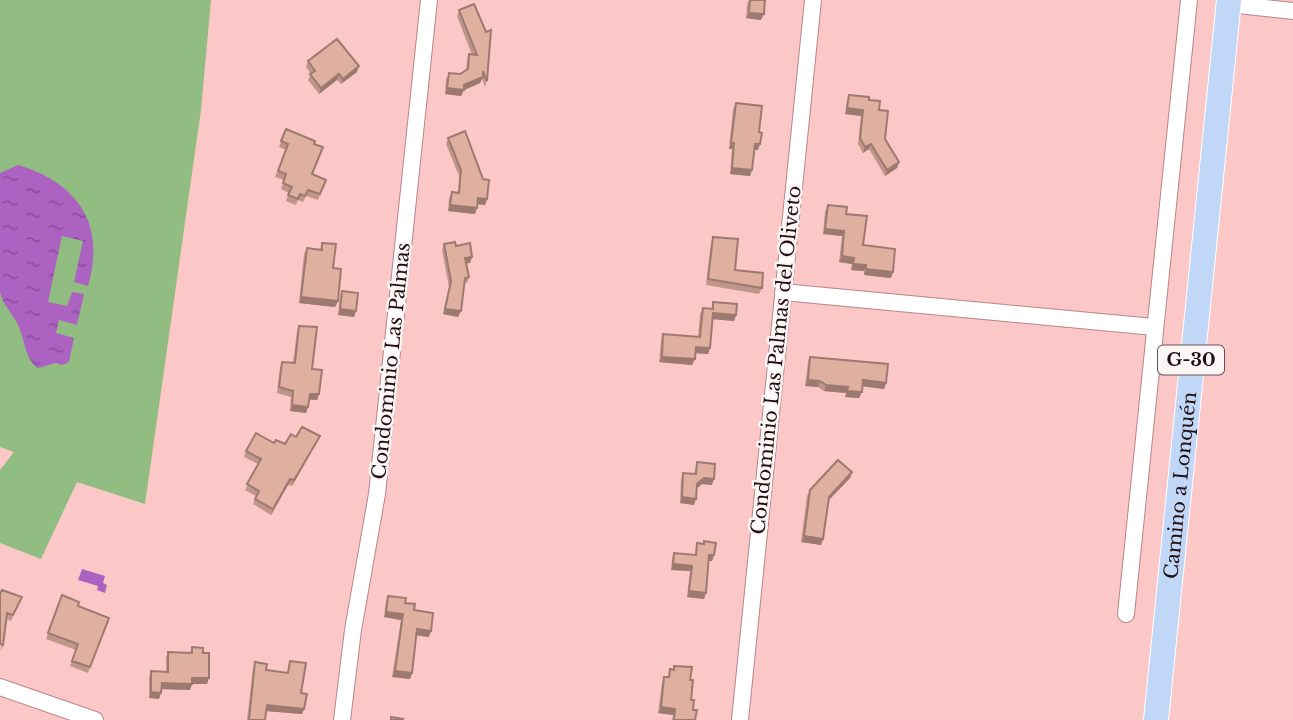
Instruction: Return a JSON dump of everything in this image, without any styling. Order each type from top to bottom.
[{"type":"main road","name":"Camino a Lonquén","points":[[1156,720],[1228,2]]},
{"type":"street","name":"Condominio Las Palmas","points":[[342,720],[353,630],[377,494],[429,0]]},
{"type":"street","name":"Condominio Las Palmas del Oliveto","points":[[740,720],[813,0]]},
{"type":"street","points":[[1126,614],[1189,0]]},
{"type":"street","points":[[1228,2],[1293,11]]},
{"type":"street","points":[[783,292],[1154,327]]},
{"type":"street","points":[[0,687],[95,720]]},
{"type":"green space","points":[[0,0],[211,0],[201,110],[145,504],[77,482],[41,559],[0,543],[0,470],[14,452],[0,447]]},
{"type":"water","points":[[18,165],[57,183],[82,209],[90,225],[93,264],[88,286],[74,282],[83,241],[62,236],[48,302],[67,306],[72,292],[84,294],[77,325],[59,320],[56,333],[74,338],[69,362],[62,365],[56,363],[38,368],[33,364],[17,323],[0,293],[0,173]]},
{"type":"water","points":[[82,569],[105,576],[105,593],[97,590],[98,586],[78,580]]},
{"type":"building","points":[[750,0],[765,0],[764,14],[749,13]]},
{"type":"building","points":[[474,4],[486,32],[491,30],[487,81],[483,71],[483,77],[464,85],[464,90],[447,88],[449,73],[460,74],[468,69],[469,54],[477,55],[459,10]]},
{"type":"building","points":[[337,39],[359,66],[343,79],[339,74],[321,88],[310,74],[315,71],[308,61]]},
{"type":"building","points":[[849,95],[880,101],[879,110],[888,111],[885,139],[899,162],[887,170],[871,144],[865,147],[860,138],[863,110],[847,108]]},
{"type":"building","points":[[736,103],[762,106],[759,132],[762,133],[760,144],[755,144],[752,170],[732,168],[734,143],[731,143]]},
{"type":"building","points":[[286,129],[323,147],[312,174],[326,180],[320,194],[308,190],[305,196],[300,194],[298,199],[288,195],[292,187],[283,183],[286,174],[278,171],[288,144],[281,141]]},
{"type":"building","points":[[465,131],[483,179],[489,180],[487,199],[478,198],[477,208],[450,205],[452,192],[459,193],[461,170],[448,138]]},
{"type":"building","points":[[828,205],[847,207],[846,214],[867,216],[863,245],[895,249],[893,272],[866,269],[866,265],[853,264],[854,258],[842,256],[844,231],[825,229]]},
{"type":"building","points":[[713,237],[738,239],[735,270],[763,273],[762,288],[708,279]]},
{"type":"building","points":[[455,242],[456,246],[470,243],[472,257],[465,258],[469,277],[465,278],[461,311],[445,309],[451,281],[444,244]]},
{"type":"building","points":[[322,243],[336,244],[333,268],[341,269],[338,301],[301,297],[307,248],[322,250]]},
{"type":"building","points":[[342,291],[358,293],[356,311],[340,309]]},
{"type":"building","points":[[713,302],[737,304],[736,315],[713,313],[710,348],[696,347],[695,359],[662,357],[663,334],[700,337],[703,308],[713,309]]},
{"type":"building","points":[[299,326],[317,327],[312,369],[322,370],[319,394],[310,394],[308,407],[292,405],[293,391],[279,387],[282,362],[295,363]]},
{"type":"building","points":[[810,357],[888,364],[886,383],[863,380],[862,392],[847,391],[848,387],[808,380]]},
{"type":"building","points":[[302,427],[320,436],[273,509],[255,499],[259,491],[247,484],[261,459],[246,451],[256,433],[274,443],[276,440],[285,444],[291,434],[296,437]]},
{"type":"building","points":[[838,460],[852,472],[829,497],[823,539],[804,536],[810,490]]},
{"type":"building","points":[[697,462],[715,464],[714,479],[704,478],[697,484],[696,499],[682,497],[683,473],[696,474]]},
{"type":"building","points":[[704,541],[716,543],[714,555],[709,555],[706,593],[689,591],[692,566],[673,564],[674,553],[696,555],[697,543],[704,544]]},
{"type":"building","points":[[2,590],[22,597],[13,615],[7,613],[3,645],[0,644]]},
{"type":"building","points":[[62,595],[79,602],[78,606],[109,618],[90,667],[72,661],[78,644],[48,633]]},
{"type":"building","points":[[388,596],[406,598],[405,603],[415,604],[414,610],[433,613],[431,631],[417,629],[412,673],[395,671],[403,614],[386,612]]},
{"type":"building","points":[[192,647],[203,648],[203,653],[209,653],[209,678],[192,678],[192,684],[162,683],[161,693],[151,692],[151,671],[168,672],[168,652],[192,653]]},
{"type":"building","points":[[290,661],[306,663],[301,693],[307,694],[304,709],[267,705],[265,720],[249,720],[255,662],[267,664],[266,670],[288,673]]},
{"type":"building","points":[[674,666],[692,667],[691,700],[694,700],[693,710],[697,710],[695,720],[674,720],[675,709],[661,707],[664,677],[669,677],[670,669],[674,670]]}]
